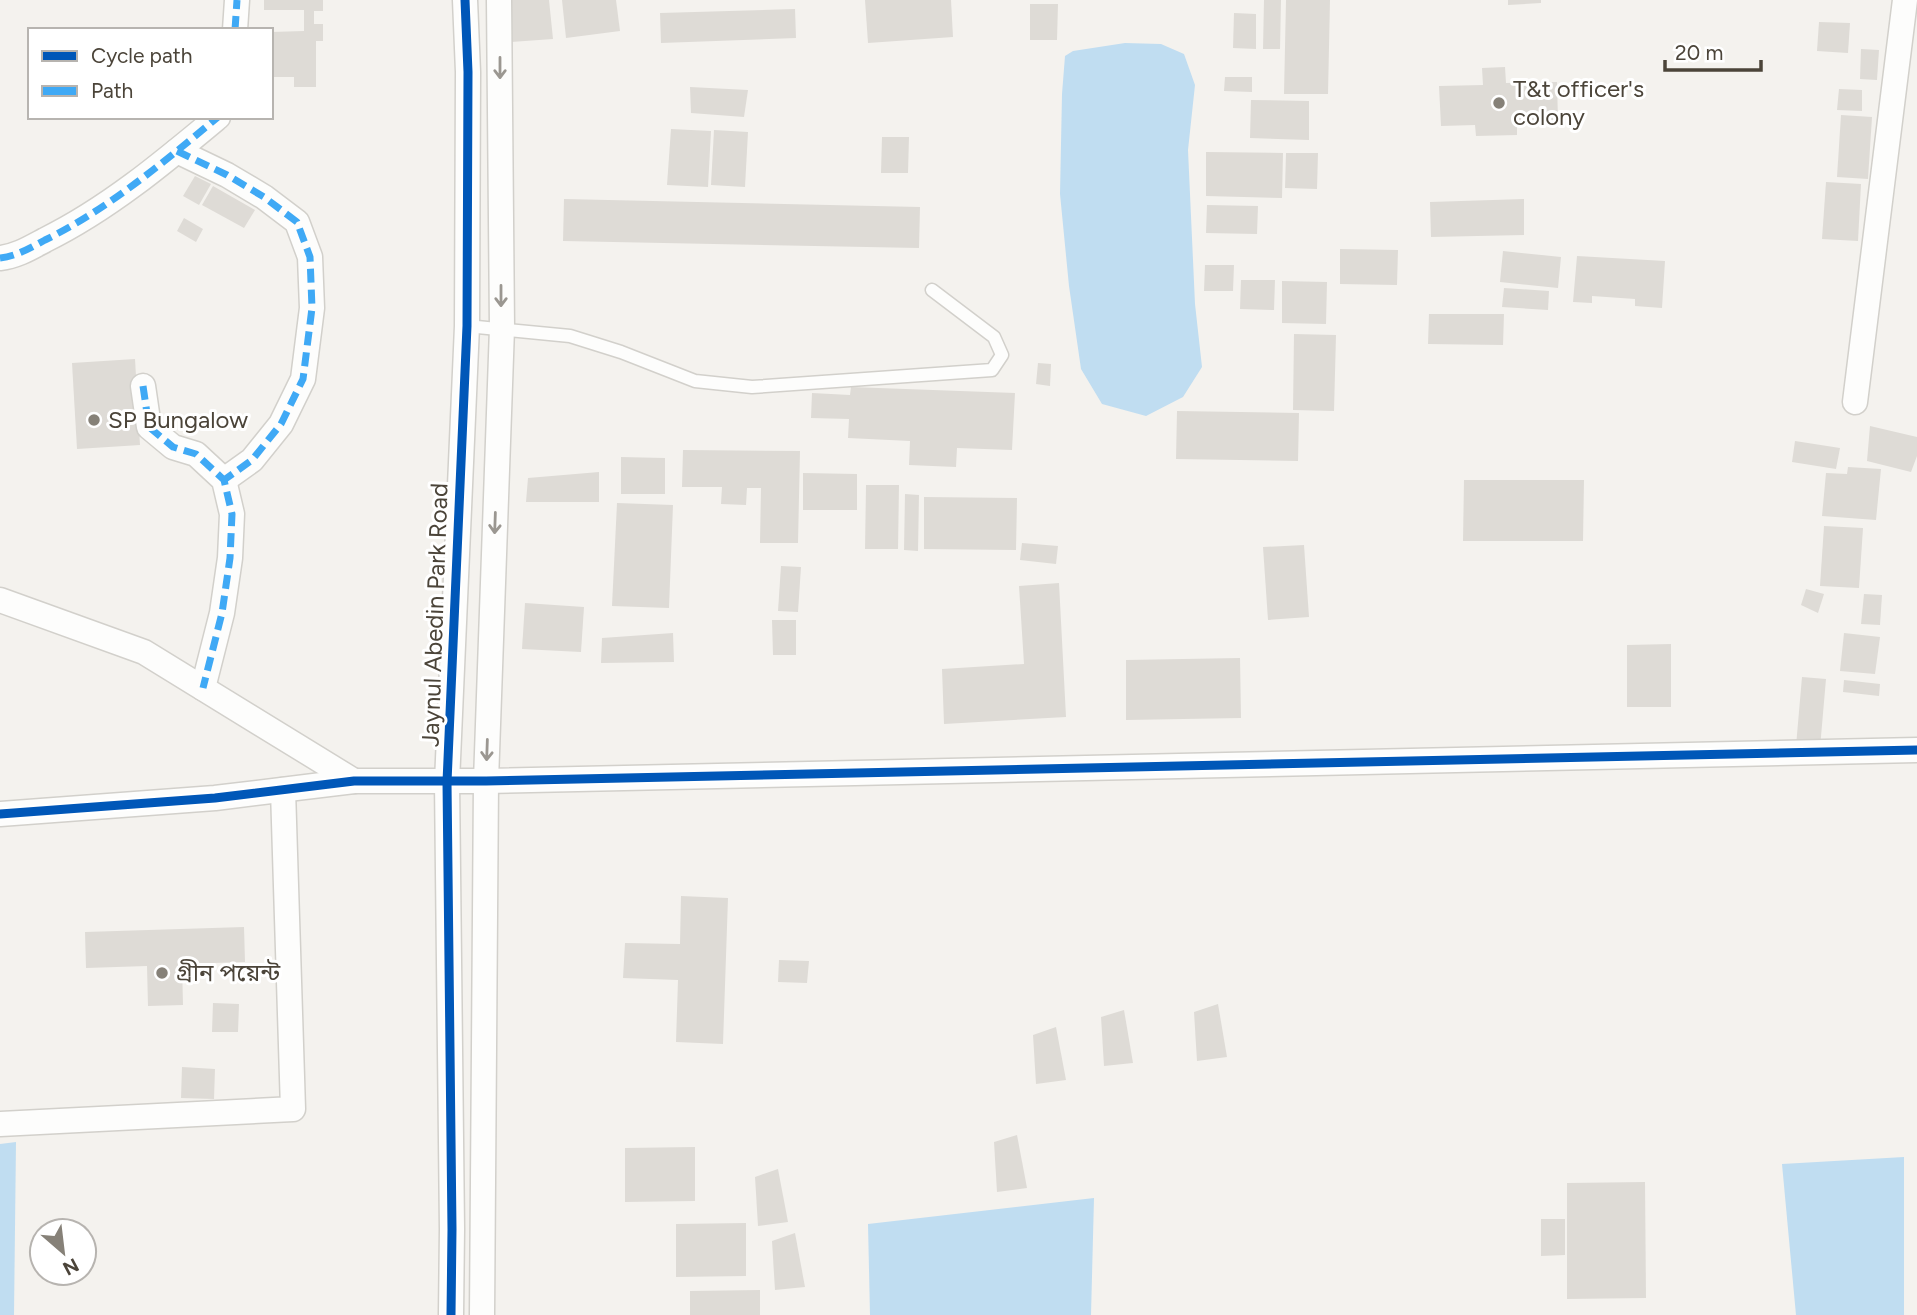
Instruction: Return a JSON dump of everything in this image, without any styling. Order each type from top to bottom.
[{"type":"street","points":[[235,28],[237,0]]},
{"type":"street","name":"Jaynul Abedin Park Road","points":[[451,1315],[447,782],[467,326],[468,72],[465,0]]},
{"type":"street","points":[[482,1315],[486,781],[502,328],[499,0]]},
{"type":"street","points":[[1855,402],[1908,45],[1905,0]]},
{"type":"street","points":[[0,258],[13,257],[78,224],[216,119]]},
{"type":"street","points":[[177,151],[227,175],[264,197],[297,222],[310,257],[312,307],[303,379],[281,424],[252,460],[224,480]]},
{"type":"street","points":[[143,386],[149,427],[173,447],[196,454],[224,480],[232,514],[230,558],[222,613],[203,688]]},
{"type":"street","points":[[0,600],[144,652],[354,781]]},
{"type":"street","points":[[0,814],[215,798],[354,781],[447,782],[1916,747]]},
{"type":"street","points":[[0,1124],[293,1109],[283,790]]},
{"type":"street","points":[[452,1229],[483,1228]]},
{"type":"lane","points":[[467,326],[570,336],[621,352],[695,381],[752,387],[992,370],[1002,355],[993,338],[932,290]]},
{"type":"water","points":[[1125,43],[1161,44],[1184,54],[1195,85],[1188,150],[1195,304],[1202,367],[1183,397],[1146,416],[1102,404],[1081,369],[1060,194],[1065,56],[1073,51]]},
{"type":"water","points":[[16,1142],[14,1315],[0,1315],[0,1144]]},
{"type":"water","points":[[1904,1157],[1904,1315],[1796,1315],[1782,1164]]},
{"type":"water","points":[[1094,1198],[1091,1315],[870,1315],[868,1224]]},
{"type":"building","points":[[264,0],[323,0],[323,11],[314,11],[314,24],[323,24],[323,41],[316,41],[316,87],[294,87],[294,77],[273,77],[273,32],[304,31],[304,10],[264,10]]},
{"type":"building","points":[[507,0],[549,0],[553,39],[511,42]]},
{"type":"building","points":[[562,0],[616,0],[620,31],[566,38]]},
{"type":"building","points":[[865,0],[951,0],[953,37],[868,43]]},
{"type":"building","points":[[1264,0],[1281,0],[1280,49],[1263,49]]},
{"type":"building","points":[[1286,0],[1330,0],[1328,94],[1284,94]]},
{"type":"building","points":[[1508,0],[1541,0],[1541,3],[1508,5]]},
{"type":"building","points":[[1030,4],[1058,4],[1057,40],[1030,40]]},
{"type":"building","points":[[795,9],[796,38],[661,43],[660,13]]},
{"type":"building","points":[[1234,13],[1256,14],[1256,49],[1233,48]]},
{"type":"building","points":[[1819,22],[1850,23],[1848,53],[1817,51]]},
{"type":"building","points":[[1861,49],[1879,50],[1877,80],[1860,79]]},
{"type":"building","name":"T&t officer's colony","points":[[1505,67],[1506,83],[1557,82],[1558,121],[1517,122],[1517,135],[1476,136],[1475,125],[1441,126],[1439,86],[1483,85],[1482,68]]},
{"type":"building","points":[[1225,77],[1252,77],[1252,92],[1224,91]]},
{"type":"building","points":[[690,87],[748,90],[744,117],[691,113]]},
{"type":"building","points":[[1839,89],[1862,90],[1862,111],[1837,110]]},
{"type":"building","points":[[1251,100],[1309,101],[1309,140],[1250,138]]},
{"type":"building","points":[[1841,115],[1872,117],[1868,179],[1837,177]]},
{"type":"building","points":[[671,129],[711,131],[708,187],[667,185]]},
{"type":"building","points":[[714,130],[748,132],[745,187],[711,185]]},
{"type":"building","points":[[882,137],[909,137],[908,173],[881,173]]},
{"type":"building","points":[[1206,152],[1283,153],[1282,198],[1206,196]]},
{"type":"building","points":[[1286,153],[1318,153],[1317,189],[1285,188]]},
{"type":"building","points":[[195,176],[211,184],[199,205],[183,196]]},
{"type":"building","points":[[1826,182],[1861,184],[1858,241],[1822,239]]},
{"type":"building","points":[[213,186],[255,210],[244,228],[202,205]]},
{"type":"building","points":[[564,199],[920,207],[919,248],[563,241]]},
{"type":"building","points":[[1524,199],[1524,235],[1431,237],[1430,202]]},
{"type":"building","points":[[1207,205],[1258,206],[1257,234],[1206,233]]},
{"type":"building","points":[[184,218],[203,229],[196,242],[177,231]]},
{"type":"building","points":[[1340,249],[1398,250],[1397,285],[1340,284]]},
{"type":"building","points":[[1503,251],[1561,257],[1558,288],[1500,282]]},
{"type":"building","points":[[1577,256],[1665,261],[1662,308],[1635,306],[1635,299],[1592,296],[1592,303],[1573,302]]},
{"type":"building","points":[[1205,265],[1234,265],[1233,291],[1204,291]]},
{"type":"building","points":[[1241,280],[1275,280],[1274,310],[1240,309]]},
{"type":"building","points":[[1282,281],[1327,282],[1326,324],[1282,323]]},
{"type":"building","points":[[1504,288],[1549,291],[1548,310],[1502,307]]},
{"type":"building","points":[[1429,314],[1504,314],[1503,345],[1428,344]]},
{"type":"building","points":[[1294,334],[1336,335],[1334,411],[1293,410]]},
{"type":"building","points":[[135,359],[140,445],[77,449],[72,363]]},
{"type":"building","points":[[1038,363],[1051,364],[1050,386],[1036,384]]},
{"type":"building","points":[[851,387],[1015,393],[1012,450],[957,448],[956,467],[909,465],[910,441],[848,438],[849,419],[811,418],[812,393],[850,395]]},
{"type":"building","points":[[1177,411],[1299,413],[1298,461],[1176,459]]},
{"type":"building","points":[[1870,426],[1917,437],[1917,456],[1911,472],[1867,461]]},
{"type":"building","points":[[1795,441],[1840,448],[1836,469],[1792,462]]},
{"type":"building","points":[[683,450],[800,451],[798,543],[760,543],[761,488],[747,488],[746,505],[721,504],[722,487],[682,487]]},
{"type":"building","points":[[621,457],[665,458],[665,494],[621,494]]},
{"type":"building","points":[[1848,467],[1881,469],[1876,520],[1822,516],[1826,473],[1847,474]]},
{"type":"building","points":[[599,472],[599,502],[526,502],[528,478]]},
{"type":"building","points":[[803,473],[857,474],[857,510],[803,510]]},
{"type":"building","points":[[1464,480],[1584,480],[1583,541],[1463,541]]},
{"type":"building","points":[[866,485],[899,485],[898,549],[865,549]]},
{"type":"building","points":[[905,494],[919,495],[918,551],[904,550]]},
{"type":"building","points":[[924,497],[1017,498],[1016,550],[924,549]]},
{"type":"building","points":[[617,503],[673,505],[669,608],[612,606]]},
{"type":"building","points":[[1824,526],[1863,528],[1859,588],[1820,586]]},
{"type":"building","points":[[1022,543],[1058,546],[1056,564],[1020,560]]},
{"type":"building","points":[[1304,545],[1309,617],[1268,620],[1263,547]]},
{"type":"building","points":[[781,566],[801,567],[798,612],[778,611]]},
{"type":"building","points":[[1059,583],[1066,717],[944,724],[942,669],[1024,664],[1019,586]]},
{"type":"building","points":[[1806,589],[1824,594],[1818,613],[1801,605]]},
{"type":"building","points":[[1864,594],[1882,595],[1880,625],[1861,624]]},
{"type":"building","points":[[525,603],[584,607],[581,652],[522,649]]},
{"type":"building","points":[[772,620],[796,620],[796,655],[773,655]]},
{"type":"building","points":[[673,633],[674,662],[601,663],[602,638]]},
{"type":"building","points":[[1844,633],[1880,637],[1875,674],[1840,671]]},
{"type":"building","points":[[1671,644],[1671,707],[1627,707],[1627,645]]},
{"type":"building","points":[[1240,658],[1241,718],[1126,720],[1126,660]]},
{"type":"building","points":[[1802,677],[1826,679],[1820,748],[1796,746]]},
{"type":"building","points":[[1844,680],[1880,684],[1879,696],[1843,692]]},
{"type":"building","points":[[681,896],[728,898],[723,1044],[676,1042],[678,980],[623,978],[625,943],[680,944]]},
{"type":"building","points":[[244,927],[245,962],[182,964],[183,1005],[148,1006],[147,966],[86,968],[85,932]]},
{"type":"building","points":[[779,960],[809,961],[807,983],[778,982]]},
{"type":"building","points":[[213,1003],[239,1004],[238,1032],[212,1032]]},
{"type":"building","points":[[1218,1004],[1227,1057],[1197,1061],[1194,1012]]},
{"type":"building","points":[[1124,1010],[1133,1063],[1104,1066],[1101,1017]]},
{"type":"building","points":[[1056,1027],[1066,1080],[1036,1084],[1033,1035]]},
{"type":"building","points":[[182,1067],[215,1069],[214,1099],[181,1098]]},
{"type":"building","points":[[1017,1135],[1027,1188],[997,1192],[994,1142]]},
{"type":"building","points":[[695,1147],[695,1201],[625,1202],[625,1148]]},
{"type":"building","points":[[778,1169],[788,1222],[758,1226],[755,1177]]},
{"type":"building","points":[[1645,1182],[1646,1298],[1567,1299],[1567,1183]]},
{"type":"building","points":[[1541,1219],[1565,1219],[1565,1255],[1541,1256]]},
{"type":"building","points":[[746,1223],[746,1276],[676,1277],[676,1224]]},
{"type":"building","points":[[795,1233],[805,1287],[775,1290],[772,1241]]},
{"type":"building","points":[[760,1290],[760,1315],[690,1315],[690,1291]]},
{"type":"marked path","points":[[235,28],[237,0]]},
{"type":"marked path","points":[[0,258],[29,249],[91,214],[156,168],[216,119]]},
{"type":"marked path","points":[[177,151],[227,175],[264,197],[297,222],[310,257],[312,308],[303,379],[281,424],[252,460],[224,480]]},
{"type":"marked path","points":[[143,386],[149,427],[173,447],[196,454],[224,480],[232,514],[230,558],[222,613],[203,688]]},
{"type":"cycle path","points":[[451,1315],[447,782],[467,326],[468,72],[465,0]]},
{"type":"cycle path","points":[[0,814],[215,798],[354,781],[486,781],[1917,750]]},
{"type":"place","name":"T&t officer's colony","points":[[1499,103]]},
{"type":"place","name":"SP Bungalow","points":[[94,420]]},
{"type":"place","name":"গ্রীন পয়েন্ট","points":[[162,973]]}]
